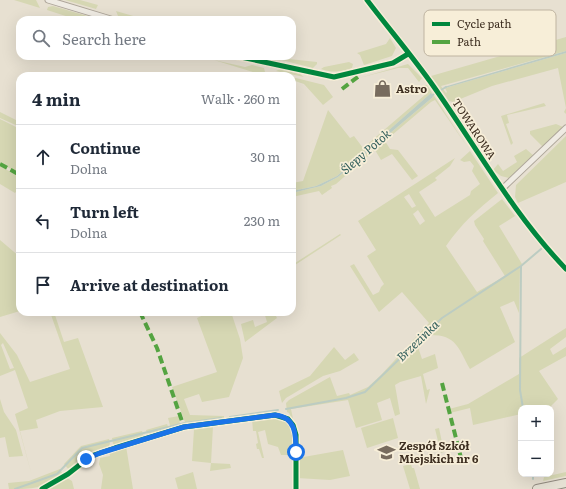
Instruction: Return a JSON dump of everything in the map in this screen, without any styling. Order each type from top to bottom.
[{"type":"main road","points":[[537,489],[566,483]]},
{"type":"main road","points":[[550,489],[566,483]]},
{"type":"street","points":[[48,0],[101,16]]},
{"type":"street","name":"TOWAROWA","points":[[367,0],[433,85],[502,189],[532,231],[566,268]]},
{"type":"street","points":[[255,60],[336,77],[393,63],[408,54]]},
{"type":"street","points":[[502,189],[566,128]]},
{"type":"street","points":[[42,489],[68,474],[90,456],[112,449],[184,427],[275,415],[288,419],[294,430],[296,489]]},
{"type":"green space","points":[[14,0],[36,0],[40,8]]},
{"type":"green space","points":[[65,0],[80,0],[98,5],[96,9]]},
{"type":"green space","points":[[53,6],[87,16],[66,16],[47,10],[48,7]]},
{"type":"green space","points":[[116,11],[133,16],[118,16]]},
{"type":"green space","points":[[566,37],[566,51],[556,54],[556,40]]},
{"type":"green space","points":[[390,38],[396,48],[392,56],[364,65],[360,55],[357,53],[386,44]]},
{"type":"green space","points":[[566,53],[566,108],[558,68],[492,86],[453,102],[449,101],[431,76],[500,56],[548,56],[441,86],[446,93],[445,88]]},
{"type":"green space","points":[[214,60],[245,67],[252,65],[264,68],[265,72],[253,72]]},
{"type":"green space","points":[[282,60],[317,62],[313,68]]},
{"type":"green space","points":[[349,62],[353,64],[352,68],[337,72],[321,69],[324,67]]},
{"type":"green space","points":[[408,64],[422,78],[419,82],[408,68],[398,68],[359,78]]},
{"type":"green space","points":[[280,69],[292,72],[281,72],[276,71]]},
{"type":"green space","points":[[296,73],[300,74],[304,77],[296,75]]},
{"type":"green space","points":[[296,78],[324,85],[333,97],[323,105],[304,84],[296,81]]},
{"type":"green space","points":[[427,85],[466,145],[435,100],[385,141],[390,149],[398,150],[418,176],[412,180],[392,154],[381,160],[375,150],[322,195],[319,191],[296,196],[296,192],[321,186],[338,177],[433,97],[430,94],[337,176],[316,186],[296,190],[296,182],[303,181],[328,110],[350,138],[354,136],[363,148],[426,94],[421,86]]},
{"type":"green space","points":[[544,103],[546,106],[507,115],[509,123],[506,124],[513,143],[511,145],[501,116]]},
{"type":"green space","points":[[0,112],[16,120],[16,125],[0,118]]},
{"type":"green space","points":[[0,119],[16,127],[16,172],[0,163]]},
{"type":"green space","points":[[556,124],[563,127],[543,147],[530,134],[530,131]]},
{"type":"green space","points":[[566,136],[566,182],[518,203],[515,197],[516,185]]},
{"type":"green space","points":[[526,149],[534,156],[509,178],[501,176],[493,170],[498,164],[503,171],[517,162],[514,156]]},
{"type":"green space","points":[[470,151],[498,193],[470,217],[446,246],[477,292],[505,276],[483,241],[484,239],[474,221],[502,199],[515,216],[499,226],[522,264],[520,266],[519,313],[514,301],[500,307],[515,342],[470,369],[456,344],[446,337],[430,335],[418,347],[422,359],[435,354],[438,368],[423,374],[427,390],[430,389],[426,404],[421,376],[395,385],[400,414],[395,416],[390,398],[377,403],[382,420],[356,428],[348,400],[291,409],[294,424],[289,413],[287,412],[286,403],[289,400],[330,377],[337,396],[349,393],[350,395],[368,387],[429,323],[402,292],[379,312],[350,266],[354,264],[373,295],[379,292],[384,284],[367,256],[376,250],[358,221],[455,158],[450,166],[435,178],[437,180],[419,192],[435,217],[470,195],[471,191],[480,184],[472,171],[474,166],[470,161],[464,162],[460,160]],"holes":[[[409,194],[416,206],[412,208],[404,197]],[[418,210],[425,221],[420,225],[413,214]]]},
{"type":"green space","points":[[0,166],[16,175],[15,193],[0,184]]},
{"type":"green space","points":[[340,234],[341,235],[296,264],[296,262]]},
{"type":"green space","points":[[0,240],[16,254],[16,312],[0,317]]},
{"type":"green space","points":[[51,316],[55,316],[64,342],[78,338],[103,407],[60,411],[36,420],[38,428],[20,431],[32,476],[15,414],[28,408],[15,370],[0,376],[0,333],[17,355],[30,382],[70,369]],"holes":[[[3,343],[14,368],[10,369],[1,345]]]},
{"type":"green space","points":[[201,316],[232,316],[240,339],[243,358],[229,397],[202,402],[199,394],[184,399],[190,415],[224,416],[224,419],[186,425],[172,387],[217,372],[197,318]]},
{"type":"green space","points":[[265,316],[276,316],[277,318],[245,342],[241,324],[253,320],[255,327],[267,322]]},
{"type":"green space","points":[[566,328],[566,337],[550,349],[553,355],[566,347],[566,356],[539,371],[558,399],[552,405],[518,405],[518,415],[473,425],[470,408],[450,413],[449,409],[468,404],[519,374],[519,358]]},
{"type":"green space","points":[[334,347],[345,360],[354,353],[359,360],[340,371],[323,376],[286,398],[282,403],[279,391],[310,376]]},
{"type":"green space","points":[[0,399],[4,412],[16,430],[23,456],[9,457],[5,437],[0,438]]},
{"type":"green space","points":[[179,416],[180,426],[171,429],[168,418]]},
{"type":"green space","points":[[280,416],[290,423],[293,431],[294,485],[292,455],[281,455],[278,447],[268,444],[265,430],[258,432],[264,458],[262,458],[259,449],[257,449],[256,444],[258,443],[256,431],[253,431],[252,419]]},
{"type":"green space","points":[[393,418],[398,438],[367,448],[361,428]]},
{"type":"green space","points":[[167,424],[169,429],[155,434],[147,433],[146,430]]},
{"type":"green space","points":[[213,426],[211,463],[192,461],[194,429],[182,429]]},
{"type":"green space","points":[[439,428],[444,452],[441,453],[435,429]]},
{"type":"green space","points":[[142,431],[144,438],[117,445],[113,444],[112,438]]},
{"type":"green space","points":[[109,439],[110,444],[108,447],[85,457],[69,470],[64,464],[81,446]]},
{"type":"green space","points":[[126,446],[133,489],[101,489],[103,475],[99,464],[100,458],[110,456],[109,451]]},
{"type":"green space","points":[[343,450],[350,476],[330,480],[297,478],[298,458]]},
{"type":"green space","points":[[211,463],[230,464],[231,468],[210,471]]},
{"type":"green space","points":[[411,464],[412,468],[414,468],[420,489],[410,489],[403,466]]},
{"type":"green space","points":[[60,469],[63,475],[43,486],[25,489],[9,489],[8,483],[29,481]]},
{"type":"green space","points":[[193,472],[197,489],[178,489],[175,478]]},
{"type":"green space","points":[[566,472],[566,476],[543,481],[544,477],[554,477],[554,475]]},
{"type":"green space","points":[[67,478],[72,481],[74,489],[48,489]]},
{"type":"water","points":[[566,51],[566,53],[556,56],[556,54]]},
{"type":"water","points":[[549,56],[556,56],[445,88],[444,87]]},
{"type":"water","name":"Ślepy Potok","points":[[431,93],[433,97],[338,177],[321,186],[296,192],[296,190],[316,186],[337,176]]},
{"type":"waterway","points":[[431,96],[446,87]]},
{"type":"waterway","name":"Brzezinka","points":[[286,409],[346,398],[365,392],[442,318],[521,266],[541,249]]},
{"type":"waterway","points":[[521,266],[520,390],[522,405]]},
{"type":"waterway","points":[[230,417],[278,410]]},
{"type":"waterway","points":[[15,489],[57,474],[82,448],[185,423],[221,418]]},
{"type":"marked path","points":[[342,89],[359,76]]},
{"type":"marked path","points":[[0,164],[16,173]]},
{"type":"marked path","points":[[142,316],[157,348],[184,427]]},
{"type":"marked path","points":[[442,383],[462,462]]},
{"type":"cycle path","points":[[367,0],[434,87],[496,180],[529,226],[566,269]]},
{"type":"cycle path","points":[[255,60],[334,77],[393,63],[408,54]]},
{"type":"cycle path","points":[[42,489],[68,474],[91,456],[115,448],[184,427],[275,415],[288,419],[293,425],[296,435],[296,489]]},
{"type":"place","name":"Astro","points":[[383,89]]},
{"type":"place","name":"Zespół Szkół Miejskich nr 6","points":[[386,452]]},
{"type":"route","points":[[86,459],[90,456],[184,427],[275,415],[285,417],[293,425],[296,435],[296,452]]}]
